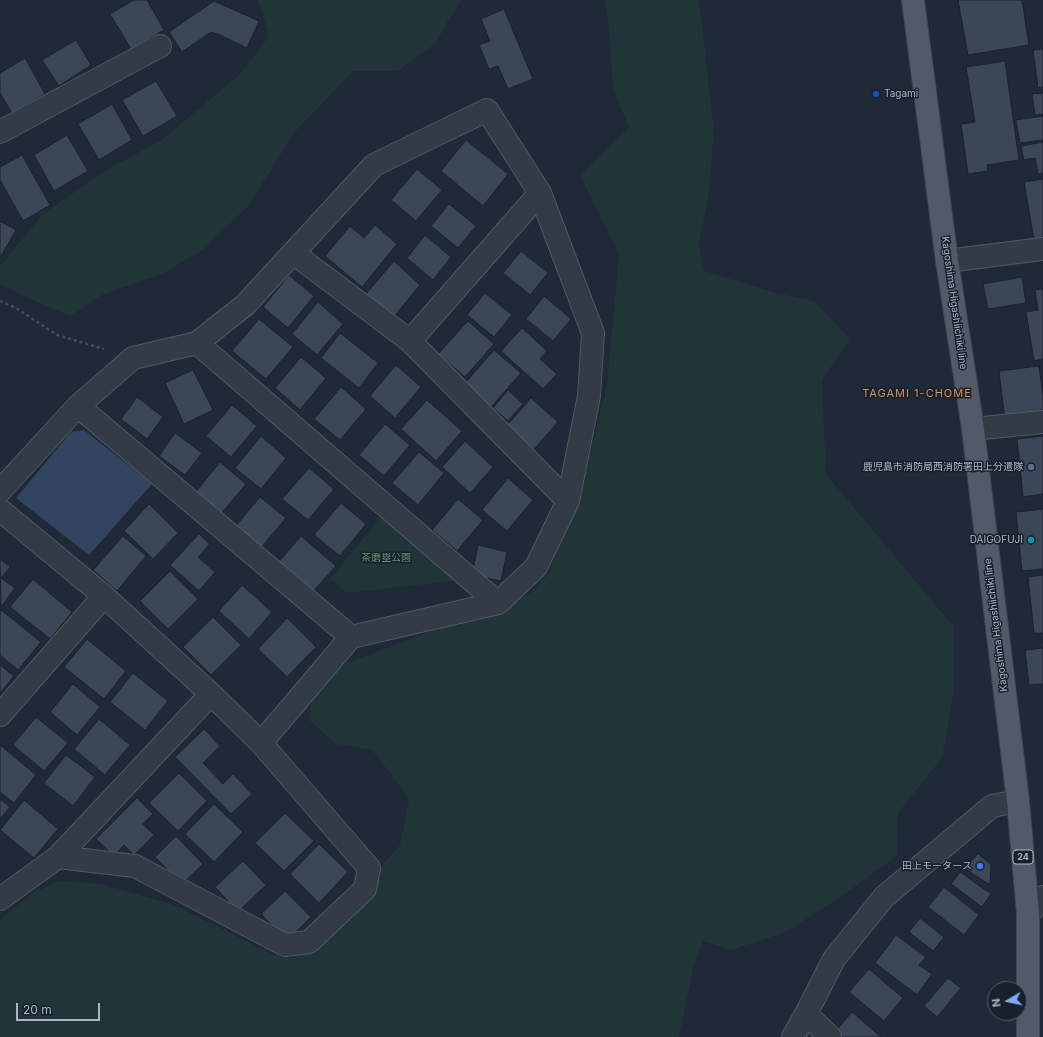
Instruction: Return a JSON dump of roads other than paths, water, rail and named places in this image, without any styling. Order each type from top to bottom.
[{"type":"main road","name":"Kagoshima Higashiichiki line","points":[[913,0],[947,261],[973,429],[1018,801],[1028,914],[1028,1037]]},
{"type":"street","points":[[0,132],[160,46]]},
{"type":"street","points":[[0,491],[78,406],[133,358],[196,343],[245,305],[374,164],[487,110],[540,192],[593,333],[589,396],[568,501],[536,566],[498,604],[351,637],[261,743]]},
{"type":"street","points":[[410,341],[540,192]]},
{"type":"street","points":[[947,261],[1043,249]]},
{"type":"street","points":[[293,253],[410,341],[568,501]]},
{"type":"street","points":[[196,343],[498,604]]},
{"type":"street","points":[[78,406],[351,637]]},
{"type":"street","points":[[973,429],[1043,422]]},
{"type":"street","points":[[0,510],[104,596],[211,694],[261,743],[369,868],[365,889],[309,942],[285,946],[135,866],[58,857]]},
{"type":"street","points":[[0,715],[104,596]]},
{"type":"street","points":[[0,899],[58,857],[211,694]]},
{"type":"street","points":[[793,1037],[834,959],[884,897],[992,806],[1018,801]]},
{"type":"street","points":[[1028,914],[1043,896]]},
{"type":"street","points":[[806,1014],[830,1037]]},
{"type":"water","points":[[84,430],[152,484],[89,555],[16,498],[71,432]]},
{"type":"place","name":"Tagami","points":[[876,94]]},
{"type":"place","name":"鹿児島市消防局西消防署田上分遣隊","points":[[1031,467]]},
{"type":"place","name":"DAIGOFUJI","points":[[1031,540]]},
{"type":"place","name":"田上モータース","points":[[980,866]]},
{"type":"district","name":"TAGAMI 1-CHOME","points":[[917,394]]},
{"type":"park label","name":"茶磨塁公園","points":[[386,558]]}]
